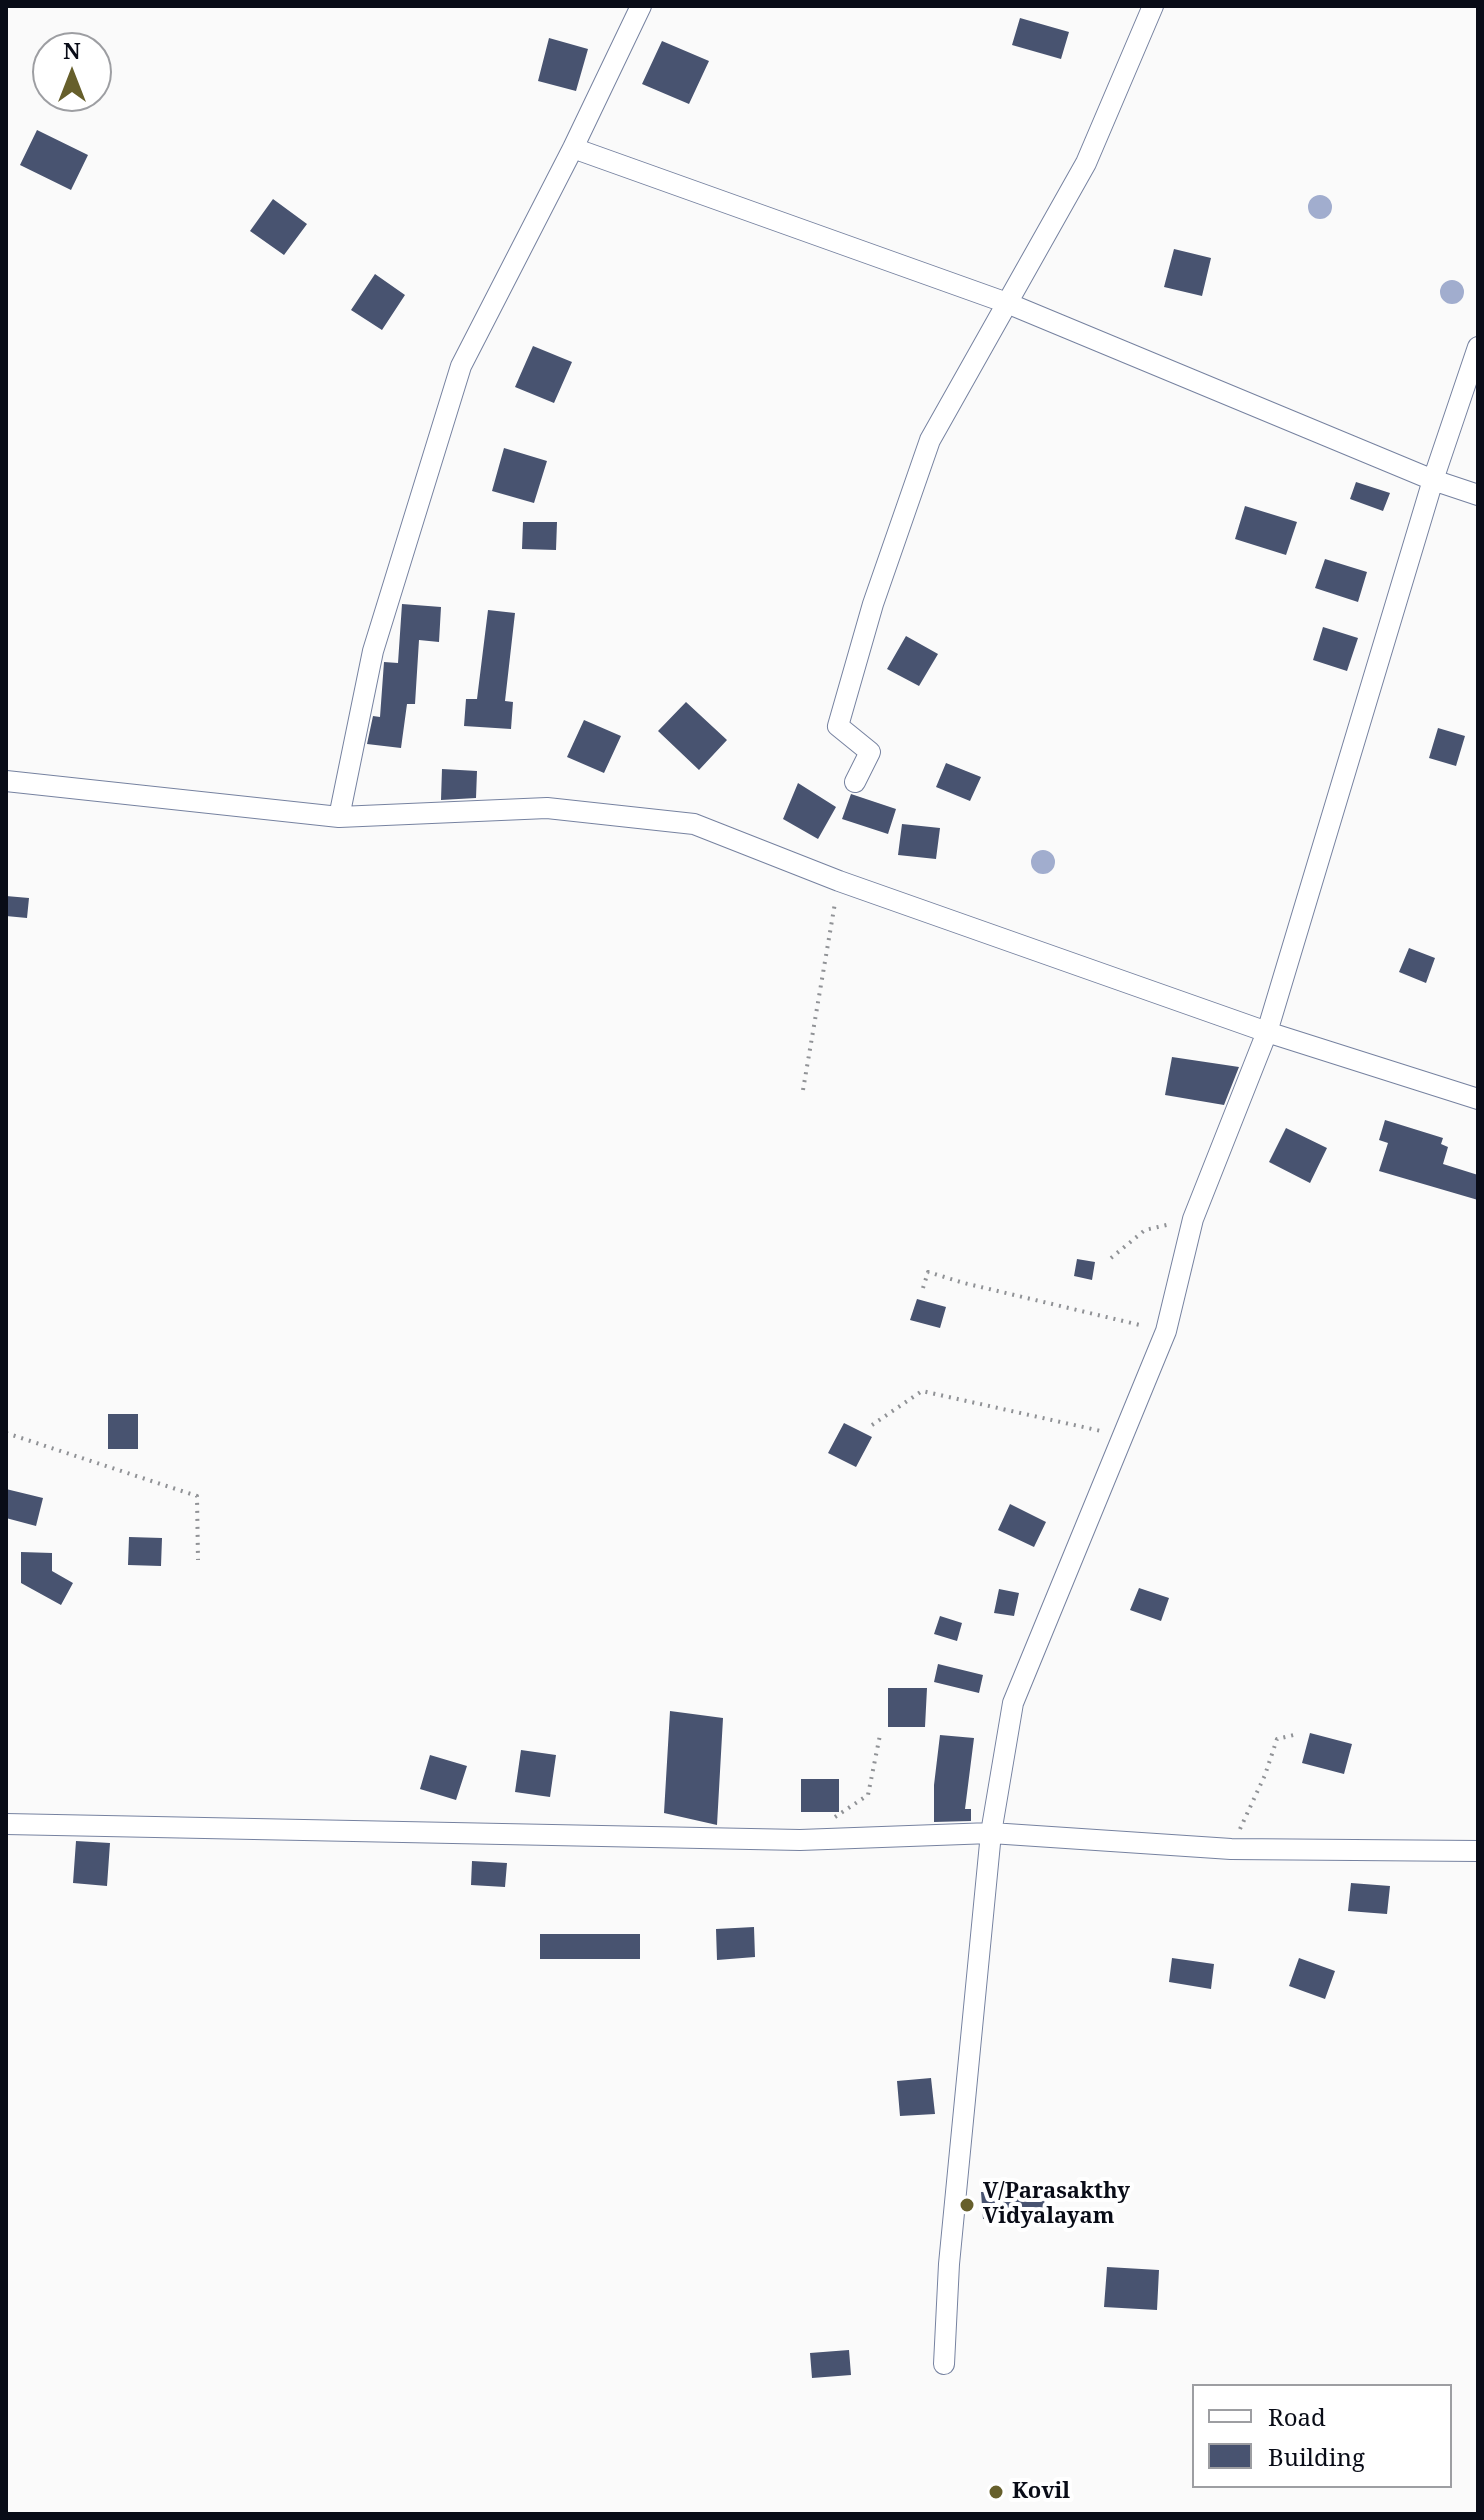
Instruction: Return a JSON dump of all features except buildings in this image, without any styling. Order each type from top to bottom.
[{"type":"street","points":[[339,817],[373,651],[461,366],[573,148],[641,6]]},
{"type":"street","points":[[855,782],[870,752],[838,726],[873,604],[930,440],[1086,163],[1153,6]]},
{"type":"street","points":[[573,148],[1007,303],[1433,480],[1478,495]]},
{"type":"street","points":[[944,2364],[949,2264],[991,1833],[1013,1703],[1166,1331],[1193,1219],[1267,1032],[1433,480],[1478,347]]},
{"type":"street","points":[[6,781],[339,817],[547,808],[694,824],[839,881],[1267,1032],[1478,1099]]},
{"type":"street","points":[[6,1824],[800,1840],[991,1833],[1231,1849],[1478,1851]]},
{"type":"path","points":[[803,1090],[839,881]]},
{"type":"path","points":[[1111,1258],[1145,1230],[1193,1219]]},
{"type":"path","points":[[923,1288],[928,1272],[1166,1331]]},
{"type":"path","points":[[872,1425],[922,1391],[1123,1436]]},
{"type":"path","points":[[6,1433],[197,1496],[198,1560]]},
{"type":"path","points":[[1231,1849],[1265,1775],[1277,1739],[1298,1734]]},
{"type":"path","points":[[834,1817],[868,1795],[880,1735]]},
{"type":"water","points":[[1320,195],[1329,198],[1332,207],[1329,216],[1320,219],[1311,216],[1308,207],[1311,198]]},
{"type":"water","points":[[1452,280],[1461,283],[1464,292],[1461,301],[1452,304],[1443,301],[1440,292],[1443,283]]},
{"type":"water","points":[[1043,850],[1054,857],[1055,862],[1048,873],[1043,874],[1032,867],[1031,862],[1038,851]]},
{"type":"place","name":"V/Parasakthy Vidyalayam","points":[[967,2205]]},
{"type":"place","name":"Kovil","points":[[996,2492]]}]
